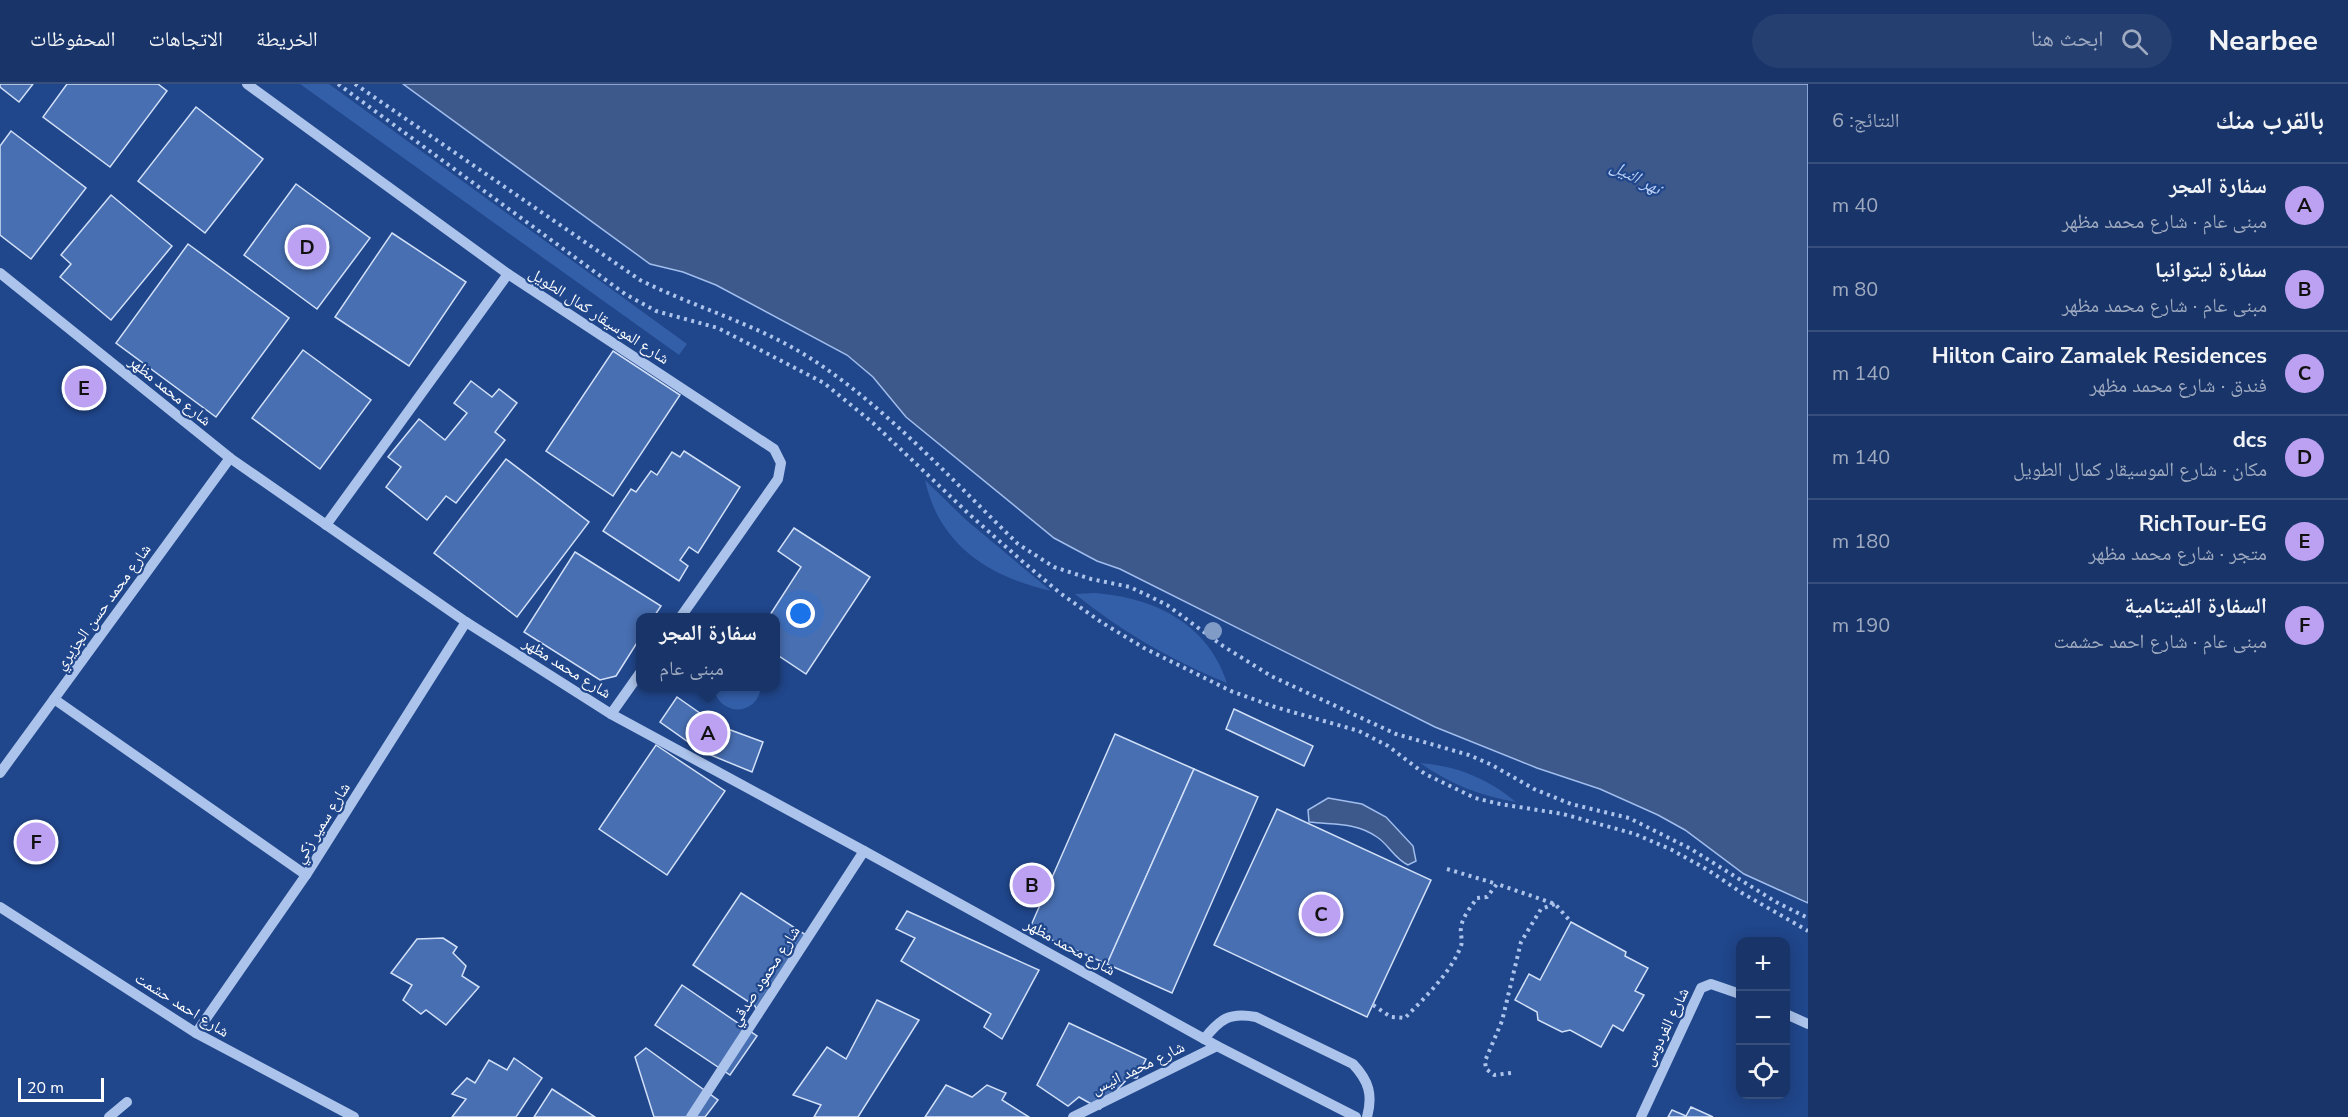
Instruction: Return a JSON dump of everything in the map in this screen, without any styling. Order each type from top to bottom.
[{"type":"street","name":"شارع الموسيقار كمال الطويل","points":[[248,84],[508,274],[774,449],[781,471],[778,479],[684,613]]},
{"type":"street","name":"شارع محمد مظهر","points":[[0,273],[230,458],[466,622],[611,714],[1216,1046],[1356,1117]]},
{"type":"street","points":[[327,525],[508,274]]},
{"type":"street","name":"شارع محمد حسن الجزيري","points":[[0,773],[230,458]]},
{"type":"street","name":"شارع سمير زكي","points":[[196,1034],[306,875],[466,622]]},
{"type":"street","points":[[611,714],[636,679]]},
{"type":"street","points":[[54,699],[306,875]]},
{"type":"street","name":"شارع محمود صدقي","points":[[691,1117],[864,851]]},
{"type":"street","name":"شارع احمد حشمت","points":[[0,906],[196,1034],[354,1117]]},
{"type":"street","name":"شارع الفردوس","points":[[1642,1117],[1701,988],[1711,984],[1736,993]]},
{"type":"street","points":[[1204,1039],[1218,1022],[1228,1017],[1242,1014],[1256,1017],[1353,1064],[1369,1087],[1371,1100],[1367,1117]]},
{"type":"street","points":[[1790,1016],[1808,1024]]},
{"type":"street","name":"شارع محمد انيس","points":[[1073,1117],[1216,1046]]},
{"type":"street","points":[[109,1117],[127,1102]]},
{"type":"path","points":[[338,84],[625,294],[656,311],[718,328],[810,375],[836,392],[889,437],[970,515],[1022,561],[1101,622],[1144,648],[1231,691],[1275,707],[1359,731],[1388,747],[1425,774],[1450,788],[1475,798],[1563,814],[1635,834],[1672,850],[1708,870],[1808,931]]},
{"type":"path","points":[[355,84],[640,280],[670,295],[744,323],[810,358],[845,382],[893,424],[1018,544],[1037,558],[1072,574],[1120,585],[1149,596],[1167,605],[1223,646],[1271,676],[1396,734],[1469,755],[1506,772],[1534,789],[1571,804],[1629,818],[1691,849],[1776,902],[1808,918]]},
{"type":"path","points":[[1446,869],[1555,904],[1571,922]]},
{"type":"path","points":[[1372,1005],[1391,1017],[1405,1018],[1436,985],[1454,958],[1462,944],[1461,928],[1477,898],[1487,897],[1497,884]]},
{"type":"path","points":[[1511,1073],[1494,1075],[1486,1069],[1485,1061],[1502,1021],[1521,942],[1541,909],[1555,904]]},
{"type":"shaded area","points":[[300,84],[329,84],[687,344],[679,355]]},
{"type":"shaded area","points":[[925,480],[965,519],[1051,591],[1007,577],[970,555],[942,523],[932,503]]},
{"type":"shaded area","points":[[1095,593],[1138,601],[1176,617],[1206,644],[1218,662],[1227,683],[1186,665],[1148,644],[1111,621],[1075,594]]},
{"type":"shaded area","points":[[715,691],[760,691],[753,704],[738,710],[722,704]]},
{"type":"shaded area","points":[[1420,763],[1459,770],[1494,786],[1516,802],[1466,788]]},
{"type":"water","name":"نهر النيل","points":[[403,84],[1808,84],[1808,903],[1744,874],[1685,830],[1658,815],[1600,789],[1537,768],[1435,727],[1054,538],[906,417],[873,377],[847,355],[716,285],[683,272],[650,264]]},
{"type":"water","points":[[1328,798],[1362,804],[1386,817],[1413,846],[1416,861],[1408,865],[1381,840],[1361,829],[1309,822],[1308,810]]},
{"type":"building","points":[[0,84],[33,84],[19,102],[0,87]]},
{"type":"building","points":[[67,84],[158,84],[167,91],[110,167],[43,117]]},
{"type":"building","points":[[196,107],[263,159],[205,233],[138,181]]},
{"type":"building","points":[[11,131],[86,188],[31,259],[0,235],[0,146]]},
{"type":"building","points":[[296,184],[370,238],[317,309],[244,255]]},
{"type":"building","points":[[111,195],[172,246],[111,320],[60,277],[71,264],[61,255]]},
{"type":"building","points":[[392,233],[466,282],[409,366],[335,317]]},
{"type":"building","points":[[188,244],[289,318],[216,417],[116,343]]},
{"type":"building","points":[[303,350],[371,400],[320,469],[252,418]]},
{"type":"building","points":[[613,351],[680,395],[613,496],[546,451]]},
{"type":"building","points":[[471,381],[492,397],[499,389],[517,403],[495,432],[505,440],[456,503],[446,496],[427,520],[386,487],[401,467],[388,457],[419,419],[445,440],[467,413],[454,403]]},
{"type":"building","points":[[684,451],[740,487],[698,553],[689,547],[680,560],[688,566],[679,581],[603,531],[631,489],[636,492],[651,471],[657,475],[672,452],[680,457]]},
{"type":"building","points":[[506,459],[589,522],[517,617],[434,553]]},
{"type":"building","points":[[794,528],[870,577],[806,674],[780,657],[780,613],[771,613],[801,567],[778,551]]},
{"type":"building","points":[[575,552],[661,606],[656,613],[636,613],[636,644],[616,676],[600,680],[524,632]]},
{"type":"building","points":[[677,697],[717,725],[763,742],[752,772],[701,751],[660,722]]},
{"type":"building","points":[[1234,709],[1313,746],[1304,766],[1226,729]]},
{"type":"building","points":[[1115,734],[1194,769],[1107,964],[1029,930]]},
{"type":"building","points":[[656,745],[725,791],[667,875],[599,829]]},
{"type":"building","points":[[1194,769],[1258,797],[1172,993],[1107,964]]},
{"type":"building","points":[[1277,809],[1431,880],[1367,1017],[1214,945]]},
{"type":"building","points":[[741,893],[809,937],[758,1013],[755,1006],[693,965]]},
{"type":"building","points":[[907,911],[1039,970],[1002,1039],[984,1027],[991,1014],[901,961],[915,938],[896,929]]},
{"type":"building","points":[[1571,922],[1626,952],[1625,956],[1648,968],[1635,991],[1644,995],[1623,1031],[1613,1025],[1601,1047],[1570,1030],[1562,1032],[1538,1020],[1537,1012],[1515,1000],[1529,974],[1540,980]]},
{"type":"building","points":[[443,938],[457,947],[453,953],[466,966],[462,976],[479,987],[446,1025],[426,1010],[421,1014],[403,1000],[412,985],[391,973],[417,939]]},
{"type":"building","points":[[682,985],[757,1036],[730,1075],[655,1025]]},
{"type":"building","points":[[877,1000],[919,1020],[858,1117],[814,1117],[821,1105],[793,1095],[827,1047],[846,1059]]},
{"type":"building","points":[[1069,1023],[1146,1059],[1137,1078],[1128,1078],[1100,1109],[1079,1097],[1068,1106],[1037,1085]]},
{"type":"building","points":[[646,1048],[718,1100],[705,1117],[654,1117],[635,1057]]},
{"type":"building","points":[[514,1058],[542,1078],[516,1117],[452,1117],[466,1099],[452,1094],[467,1078],[475,1083],[489,1060],[507,1070]]},
{"type":"building","points":[[946,1085],[972,1097],[987,1085],[1006,1093],[1002,1100],[1029,1117],[925,1117]]},
{"type":"building","points":[[552,1089],[595,1117],[534,1117]]},
{"type":"building","points":[[1691,1107],[1713,1117],[1668,1117],[1672,1110],[1686,1116]]},
{"type":"place","name":"dcs","points":[[307,247]]},
{"type":"place","name":"RichTour-EG","points":[[84,388]]},
{"type":"place","name":"سفارة المجر","points":[[708,733]]},
{"type":"place","name":"السفارة الفيتنامية","points":[[36,842]]},
{"type":"place","name":"سفارة ليتوانيا","points":[[1032,885]]},
{"type":"place","name":"Hilton Cairo Zamalek Residences","points":[[1321,914]]}]
